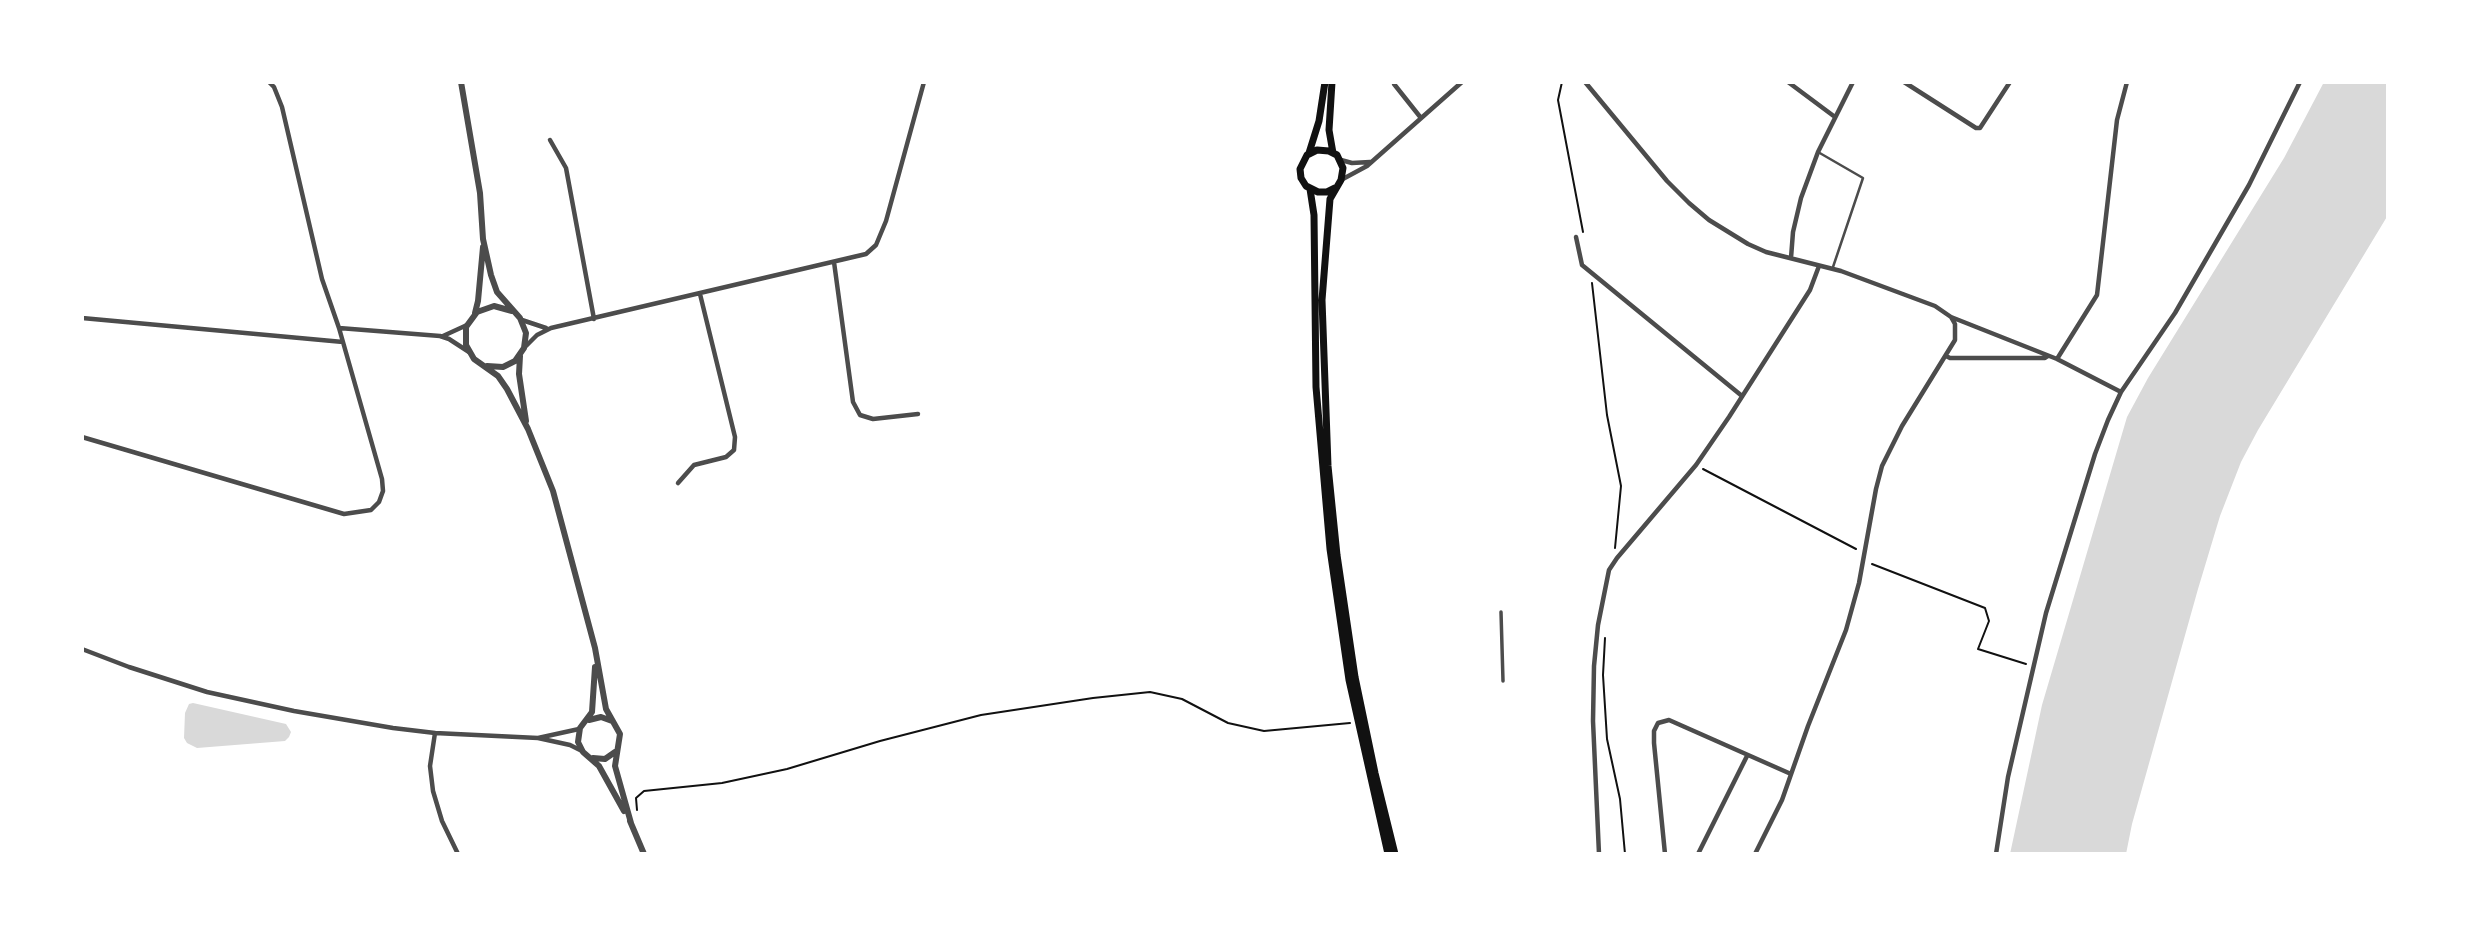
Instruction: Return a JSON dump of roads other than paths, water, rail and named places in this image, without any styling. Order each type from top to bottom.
[{"type":"main road","points":[[1310,153],[1319,121],[1325,82]]},
{"type":"main road","points":[[1332,82],[1329,130],[1333,153]]},
{"type":"main road","points":[[1335,188],[1322,192],[1310,189],[1303,182],[1300,169],[1303,160],[1310,153],[1321,149],[1333,153],[1340,159],[1343,167],[1341,180],[1329,205],[1322,300],[1329,478],[1338,566],[1355,677],[1395,854]]},
{"type":"main road","points":[[1310,189],[1314,215],[1316,373],[1323,488],[1339,621],[1358,723],[1388,854]]},
{"type":"street","points":[[82,437],[344,514],[371,510],[379,502],[383,491],[382,479],[339,328],[322,279],[282,107],[270,82]]},
{"type":"street","points":[[440,337],[467,324],[474,315],[479,296],[483,239],[480,193],[461,82]]},
{"type":"street","points":[[528,429],[521,397],[518,368],[520,356],[533,338],[551,328],[866,254],[876,244],[886,221],[924,82]]},
{"type":"street","points":[[1585,82],[1667,181],[1689,203],[1748,244],[1832,269],[1935,306],[1951,317],[1972,323],[2057,359],[2121,392]]},
{"type":"street","points":[[1788,82],[1835,117]]},
{"type":"street","points":[[1791,258],[1793,232],[1801,198],[1818,152],[1853,82]]},
{"type":"street","points":[[1905,82],[1980,128],[2010,82]]},
{"type":"street","points":[[2057,359],[2097,295],[2116,120],[2127,82]]},
{"type":"street","points":[[1996,854],[2008,777],[2046,613],[2095,454],[2121,392],[2175,313],[2236,209],[2300,82]]},
{"type":"street","points":[[1341,180],[1371,162],[1460,83]]},
{"type":"street","points":[[1394,84],[1421,118]]},
{"type":"street","points":[[550,140],[566,167],[594,319]]},
{"type":"street","points":[[1340,159],[1352,163],[1371,162]]},
{"type":"street","points":[[1576,237],[1582,265],[1742,396]]},
{"type":"street","points":[[483,239],[495,287],[512,311],[532,325],[551,328]]},
{"type":"street","points":[[834,262],[853,402],[860,415],[873,419],[918,414]]},
{"type":"street","points":[[1599,854],[1593,721],[1594,666],[1602,603],[1613,563],[1696,465],[1810,290],[1819,266]]},
{"type":"street","points":[[678,484],[694,465],[726,457],[734,450],[735,437],[700,294]]},
{"type":"street","points":[[474,315],[492,306],[512,311]]},
{"type":"street","points":[[1755,854],[1770,826],[1846,630],[1866,552],[1882,466],[1902,426],[1955,340],[1956,328],[1951,317]]},
{"type":"street","points":[[82,318],[343,342]]},
{"type":"street","points":[[520,318],[526,332],[524,348]]},
{"type":"street","points":[[1956,328],[1972,323]]},
{"type":"street","points":[[467,324],[465,337],[469,352]]},
{"type":"street","points":[[339,328],[449,339],[469,352],[504,384],[528,429],[556,502],[595,648],[606,709],[621,737],[616,770],[631,823]]},
{"type":"street","points":[[485,366],[503,367],[520,356]]},
{"type":"street","points":[[1946,356],[2048,356]]},
{"type":"street","points":[[1501,612],[1503,681]]},
{"type":"street","points":[[583,752],[578,742],[580,729],[593,706],[595,648]]},
{"type":"street","points":[[82,649],[207,692],[294,711],[435,733],[538,738],[563,743],[583,752],[601,769],[631,823],[644,854]]},
{"type":"street","points":[[587,720],[601,717],[613,722]]},
{"type":"street","points":[[1665,854],[1654,743],[1655,726],[1661,721],[1669,720],[1791,774]]},
{"type":"street","points":[[538,738],[580,729]]},
{"type":"street","points":[[435,733],[430,766],[433,791],[442,821],[458,854]]},
{"type":"street","points":[[591,758],[605,759],[617,751]]},
{"type":"street","points":[[1698,854],[1747,756]]},
{"type":"lane","points":[[1818,152],[1863,178],[1832,269]]}]
